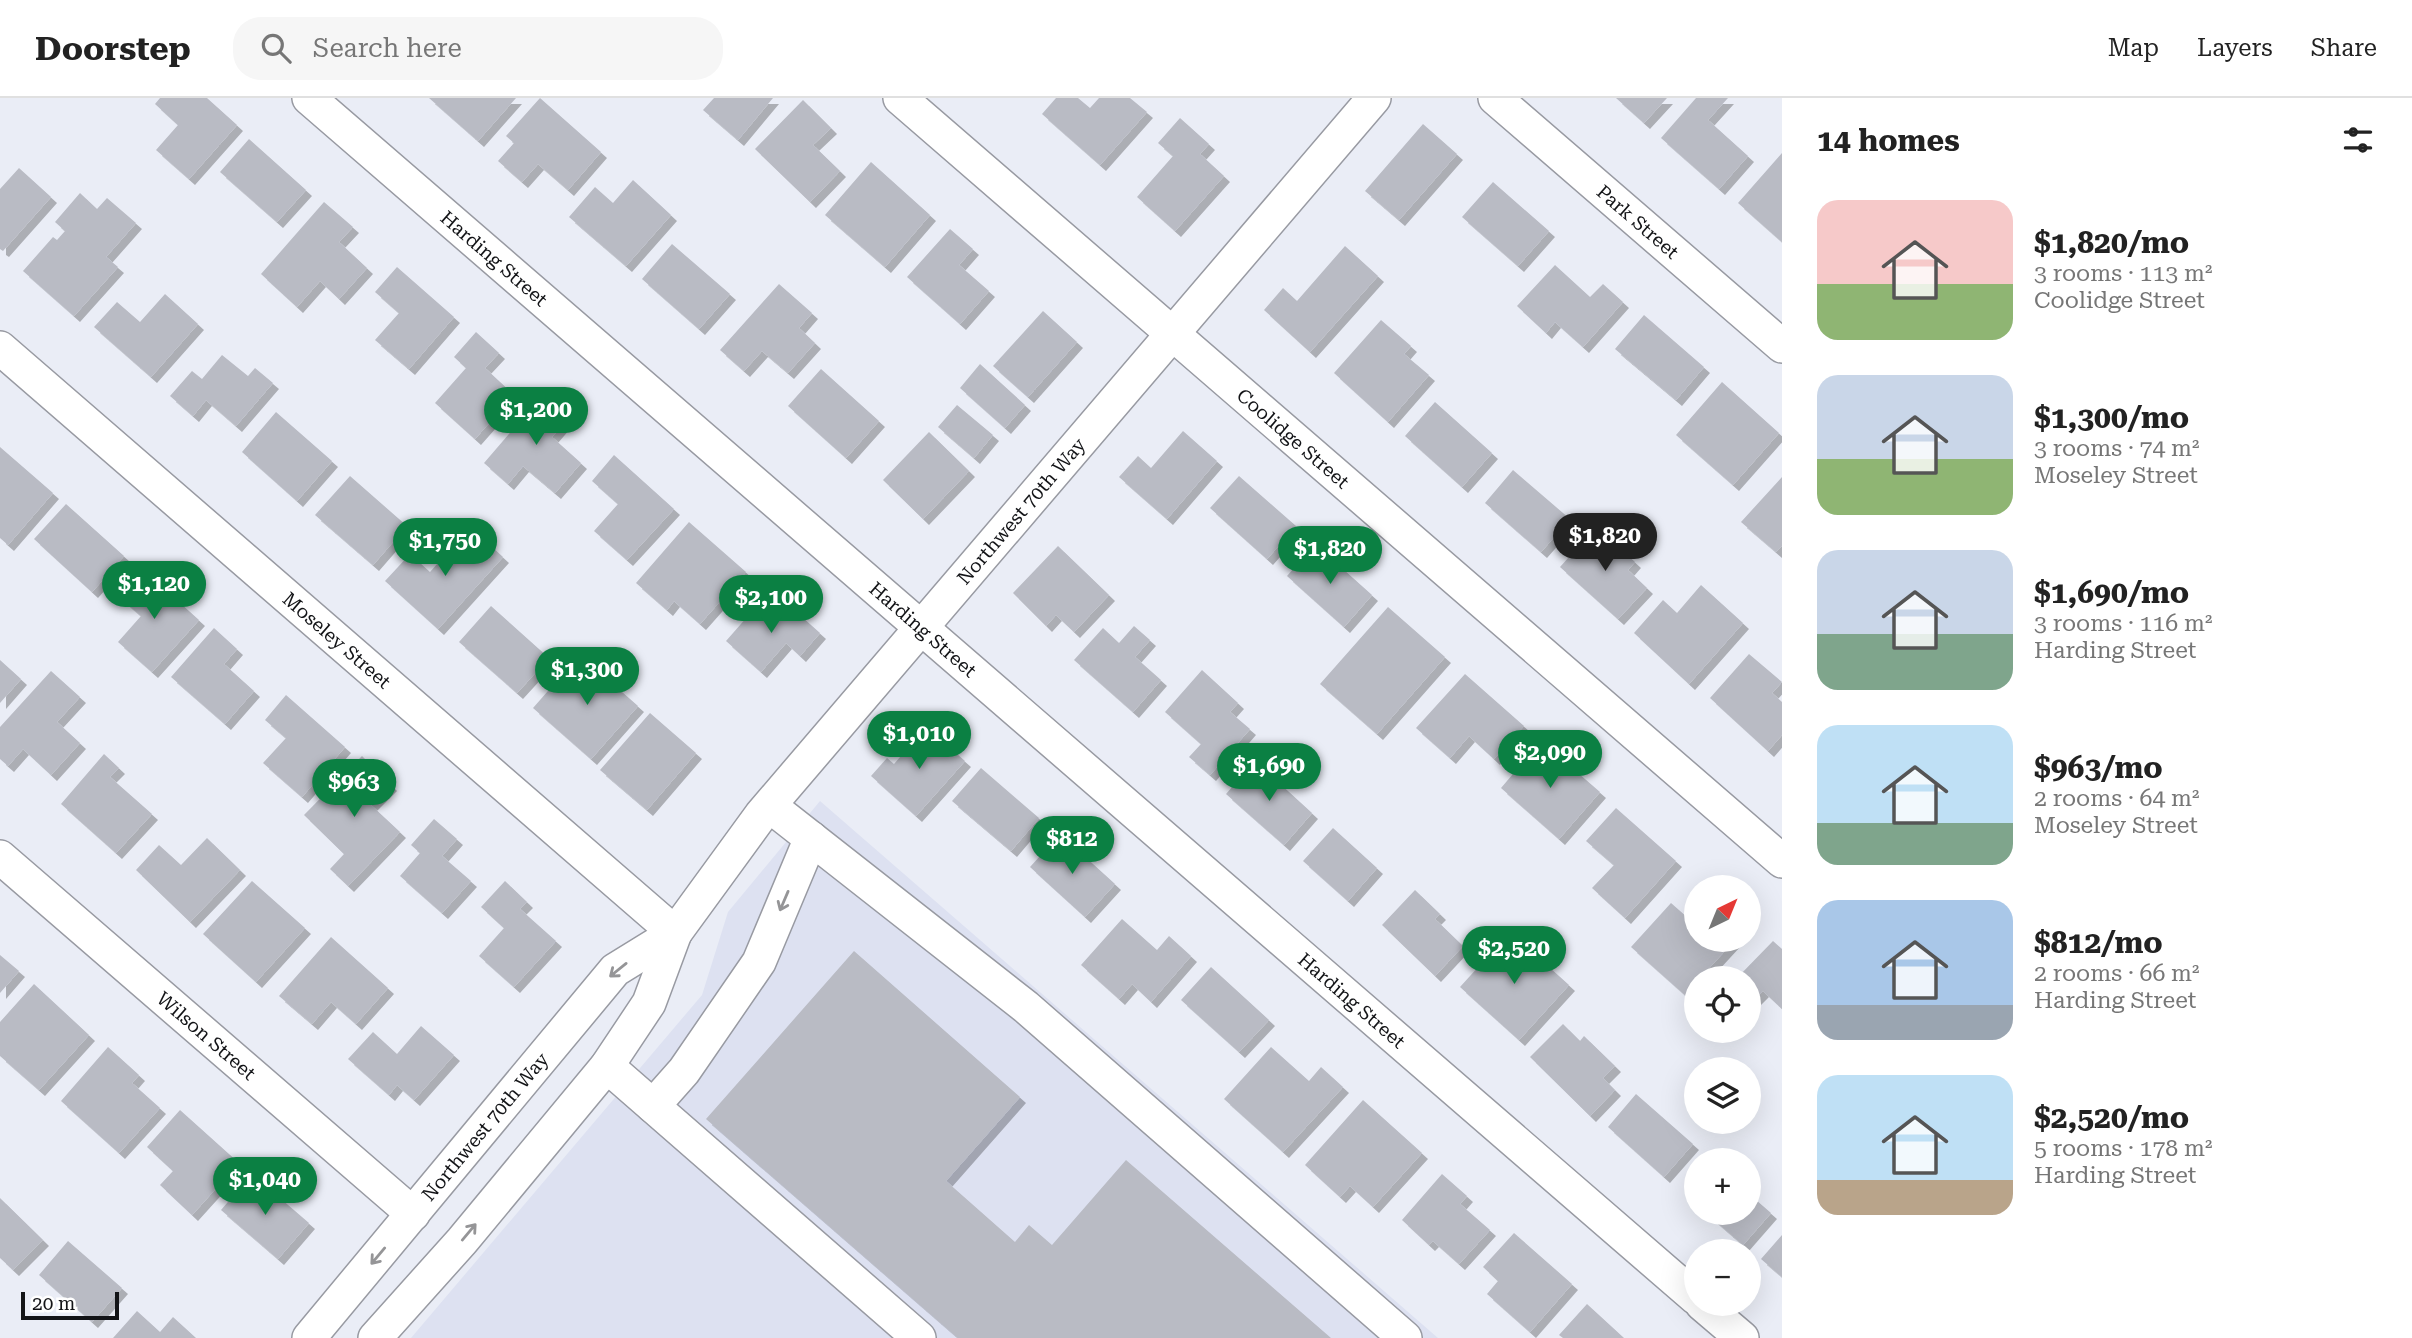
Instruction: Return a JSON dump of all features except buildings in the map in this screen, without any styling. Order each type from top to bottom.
[{"type":"street","name":"Harding Street","points":[[309,98],[1684,1288]]},
{"type":"street","name":"Coolidge Street","points":[[900,98],[1782,861]]},
{"type":"street","name":"Northwest 70th Way","points":[[375,1338],[462,1241],[607,1066],[649,1003],[675,933],[770,806],[1374,98]]},
{"type":"street","name":"Park Street","points":[[1495,98],[1782,346]]},
{"type":"street","name":"Moseley Street","points":[[0,348],[675,933]]},
{"type":"street","points":[[770,806],[1026,1007],[1405,1338]]},
{"type":"street","points":[[653,1106],[684,1071],[759,962],[811,838]]},
{"type":"street","name":"Wilson Street","points":[[0,857],[413,1214]]},
{"type":"street","name":"Northwest 70th Way","points":[[309,1338],[615,970],[675,933]]},
{"type":"street","points":[[607,1066],[919,1338]]},
{"type":"street","points":[[1716,1316],[1742,1338]]},
{"type":"shaded area","points":[[820,801],[1438,1338],[411,1338],[702,995],[728,912]]}]
